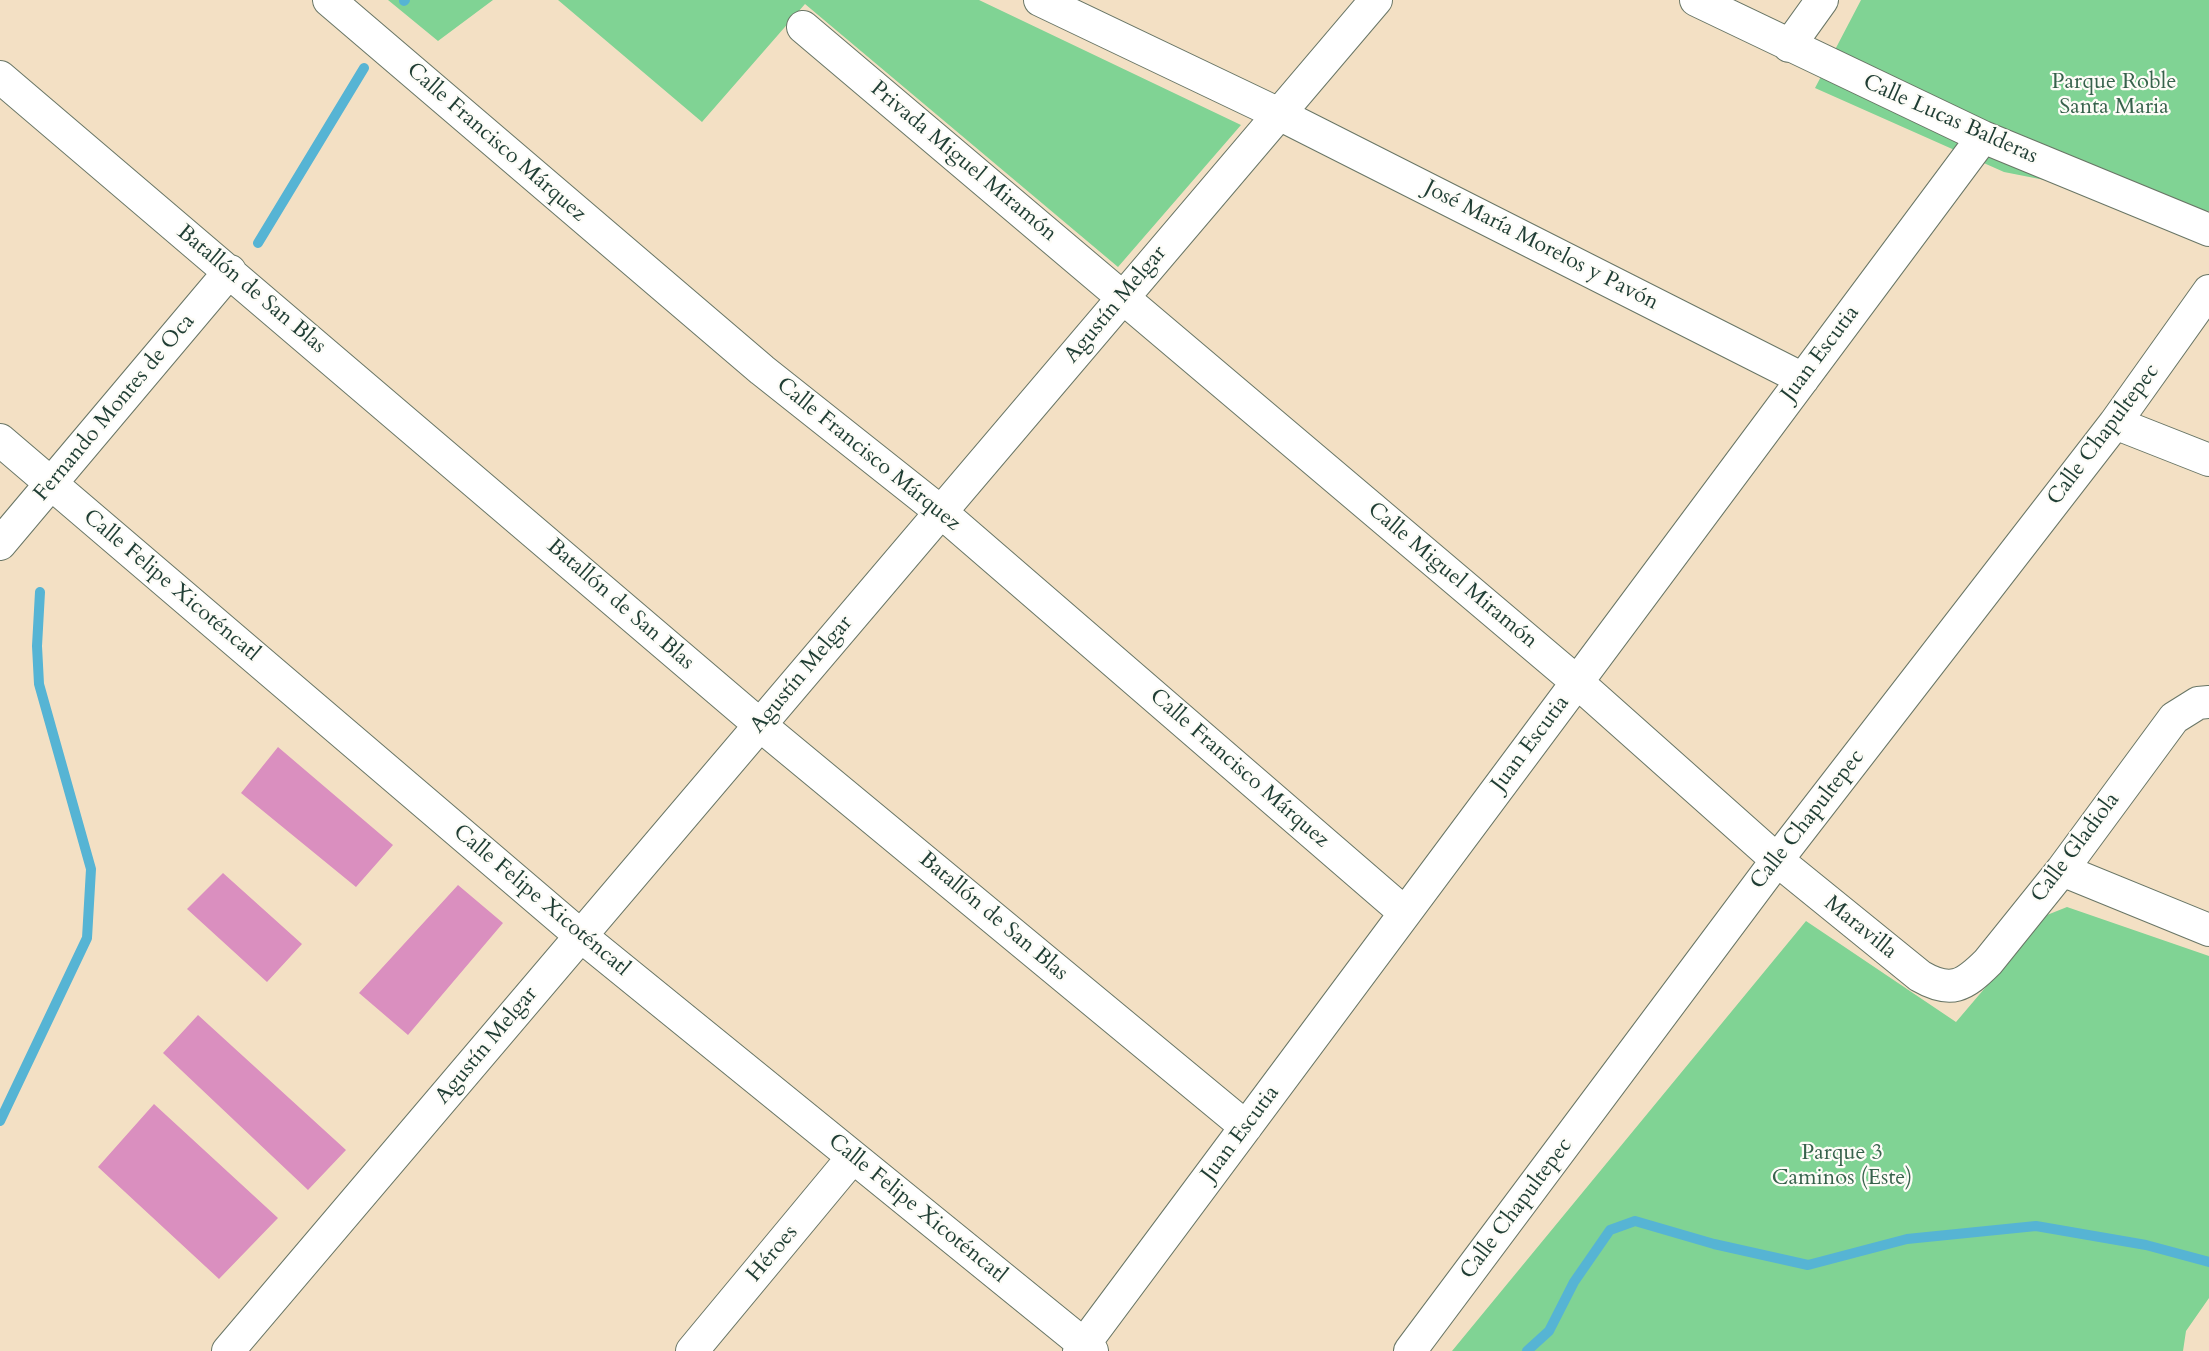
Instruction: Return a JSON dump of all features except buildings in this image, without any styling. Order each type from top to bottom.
[{"type":"street","name":"Calle Francisco Márquez","points":[[329,0],[762,370],[941,512],[1405,913]]},
{"type":"street","name":"José María Morelos y Pavón","points":[[1040,0],[1279,114],[1803,379]]},
{"type":"street","name":"Agustín Melgar","points":[[228,1351],[1376,0]]},
{"type":"street","name":"Calle Lucas Balderas","points":[[1696,0],[1983,137],[2209,230]]},
{"type":"street","points":[[1789,46],[1822,0]]},
{"type":"street","name":"Privada Miguel Miramón","points":[[803,27],[1124,296]]},
{"type":"street","name":"Batallón de San Blas","points":[[0,77],[760,724],[1246,1127]]},
{"type":"street","name":"Juan Escutia","points":[[1085,1349],[1246,1127],[1983,137]]},
{"type":"street","name":"Fernando Montes de Oca","points":[[0,544],[230,271]]},
{"type":"street","name":"Calle Chapultepec","points":[[1410,1351],[1777,860],[2115,423],[2209,291]]},
{"type":"street","name":"Calle Miguel Miramón","points":[[1124,296],[1577,682],[1777,860]]},
{"type":"street","points":[[2115,423],[2209,460]]},
{"type":"street","name":"Calle Felipe Xicoténcatl","points":[[0,440],[581,936],[1085,1349]]},
{"type":"street","name":"Calle Gladiola","points":[[1948,987],[1962,983],[1975,975],[1988,962],[2062,870],[2174,718],[2204,702]]},
{"type":"street","name":"Maravilla","points":[[1777,860],[1920,976],[1938,986],[1948,987]]},
{"type":"street","points":[[2062,870],[2209,930]]},
{"type":"street","name":"Héroes","points":[[692,1351],[853,1157]]},
{"type":"green space","points":[[388,0],[493,0],[438,41]]},
{"type":"green space","points":[[558,0],[979,0],[1241,125],[1118,267],[805,4],[702,122]]},
{"type":"green space","name":"Parque Roble Santa Maria","points":[[1861,0],[2209,0],[2209,211],[2004,172],[1815,88]]},
{"type":"green space","name":"Parque 3 Caminos (Este)","points":[[2067,907],[2209,956],[2209,1298],[2186,1331],[2183,1351],[1452,1351],[1806,921],[1956,1022],[2047,915]]},
{"type":"waterway","points":[[258,243],[364,68]]},
{"type":"waterway","points":[[0,1121],[87,938],[91,869],[39,684],[37,646],[40,592]]},
{"type":"waterway","points":[[1527,1351],[1549,1331],[1574,1282],[1610,1230],[1635,1221],[1714,1244],[1808,1265],[1907,1239],[2036,1226],[2146,1245],[2209,1262]]}]
